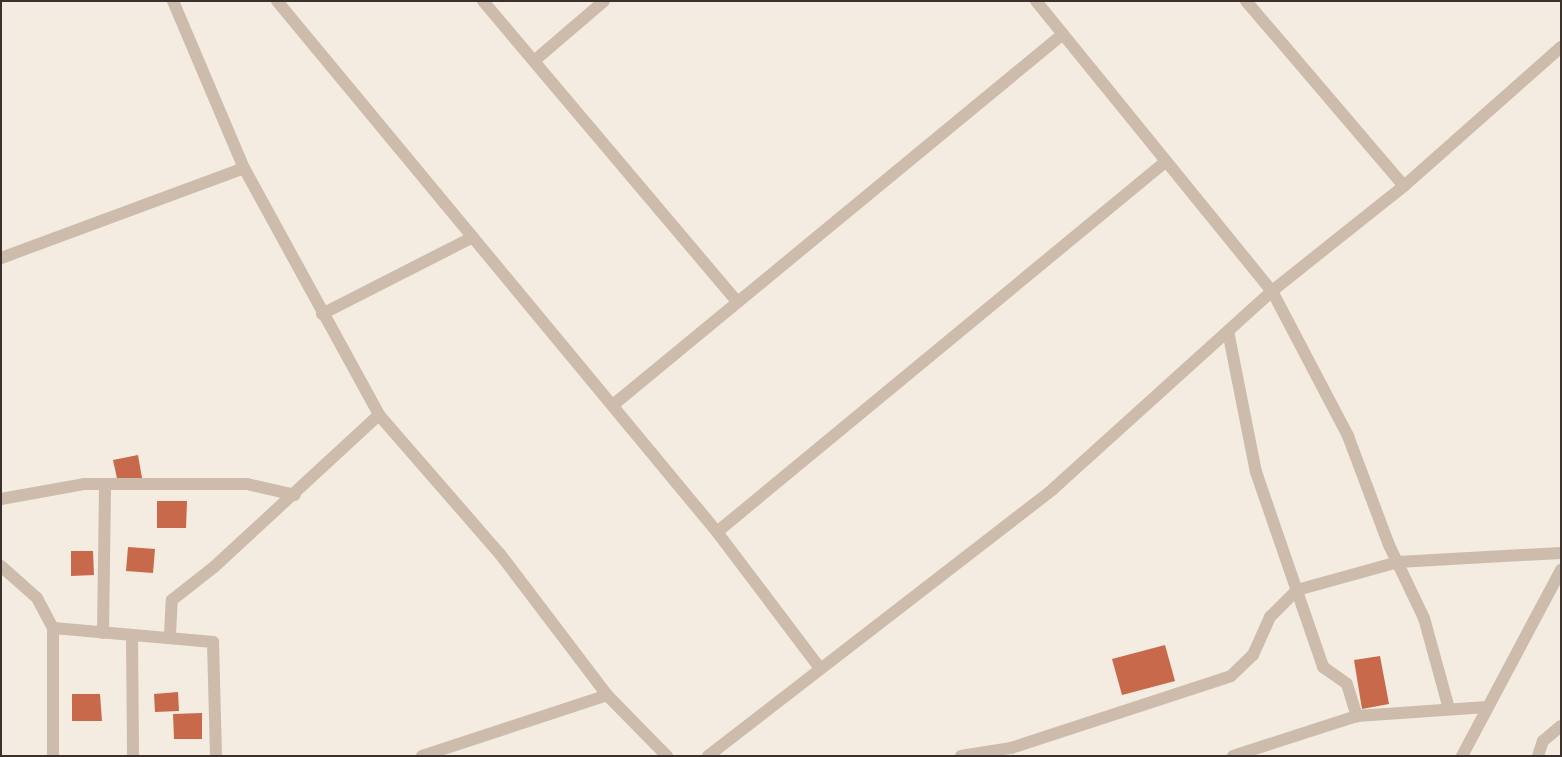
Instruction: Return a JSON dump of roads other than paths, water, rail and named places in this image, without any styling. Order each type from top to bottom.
[{"type":"street","points":[[173,1],[244,168],[322,314],[379,415],[500,554],[607,695],[667,756]]},
{"type":"street","points":[[277,1],[717,532],[819,667]]},
{"type":"street","points":[[483,1],[737,302]]},
{"type":"street","points":[[534,61],[604,1]]},
{"type":"street","points":[[1036,1],[1272,292],[1333,403],[1398,562],[1424,618],[1449,709]]},
{"type":"street","points":[[1246,1],[1404,186]]},
{"type":"street","points":[[613,405],[1063,34]]},
{"type":"street","points":[[708,756],[819,667],[1053,489],[1272,292],[1404,186],[1561,47]]},
{"type":"street","points":[[717,532],[1165,162]]},
{"type":"street","points":[[1,258],[244,168]]},
{"type":"street","points":[[322,314],[473,237]]},
{"type":"street","points":[[1228,331],[1256,472],[1323,667],[1347,684],[1358,716]]},
{"type":"street","points":[[170,634],[172,600],[295,495],[379,415]]},
{"type":"street","points":[[1,499],[104,484],[247,484],[295,495]]},
{"type":"street","points":[[103,633],[104,484]]},
{"type":"street","points":[[961,756],[1011,748],[1231,676],[1253,655],[1270,617],[1297,590],[1398,562],[1561,553]]},
{"type":"street","points":[[1,566],[37,598],[53,628],[52,756]]},
{"type":"street","points":[[1462,756],[1561,570]]},
{"type":"street","points":[[53,628],[132,636],[170,634],[213,642],[216,756]]},
{"type":"street","points":[[132,636],[133,756]]},
{"type":"street","points":[[422,756],[607,695]]},
{"type":"street","points":[[1233,756],[1358,716],[1487,707]]},
{"type":"street","points":[[1538,756],[1543,741],[1561,726]]}]
